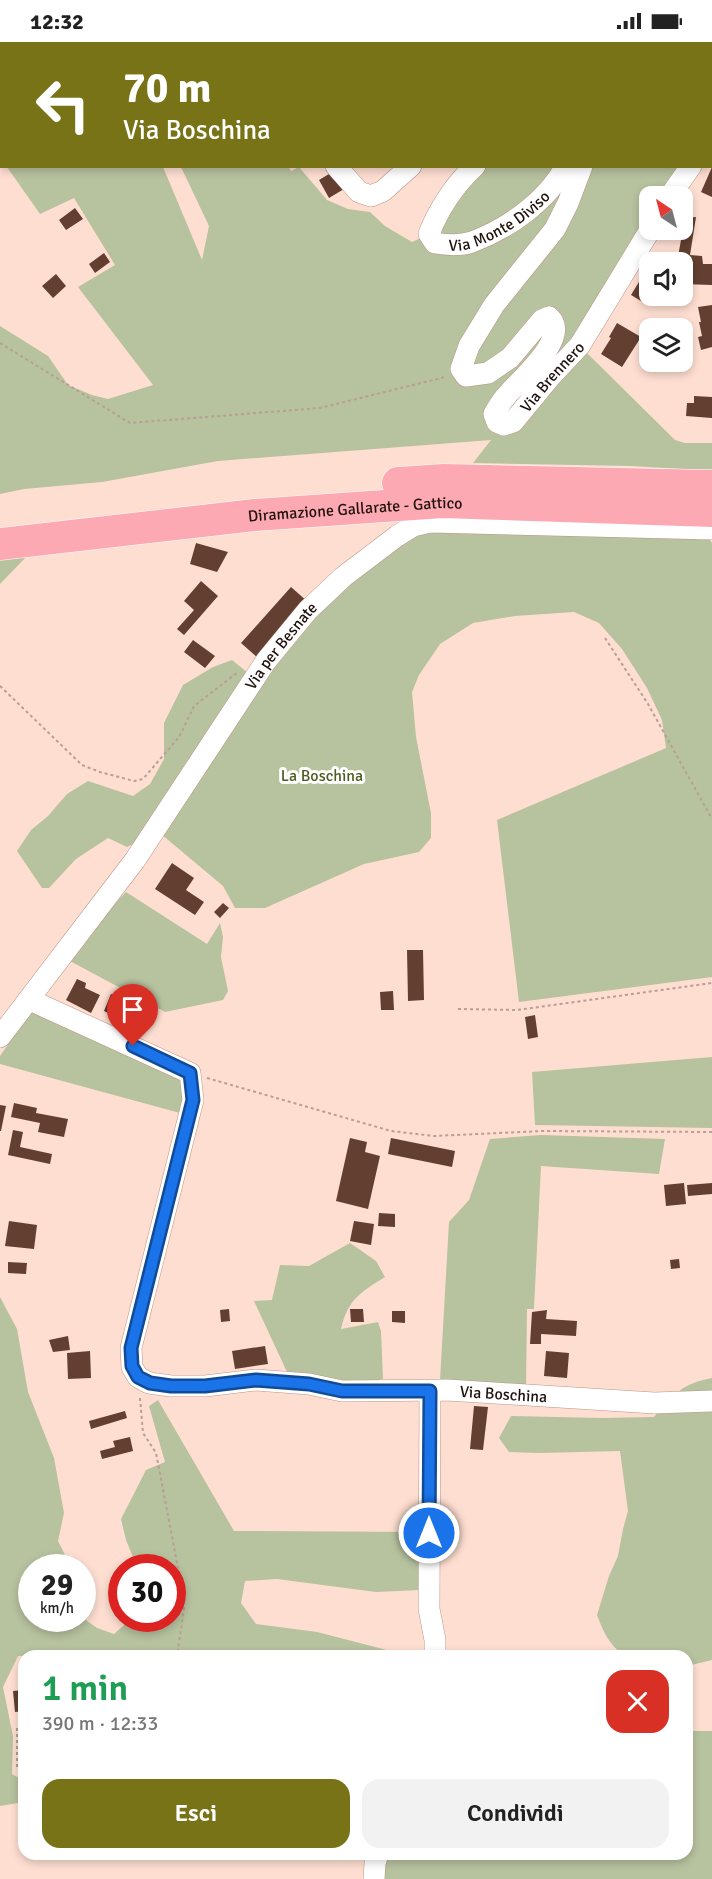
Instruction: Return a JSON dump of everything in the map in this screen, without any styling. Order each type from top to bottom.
[{"type":"highway","name":"Diramazione Gallarate - Gattico","points":[[0,523],[254,493],[444,480],[712,486]]},
{"type":"highway","name":"Diramazione Gallarate - Gattico","points":[[0,544],[255,515],[442,502],[712,511]]},
{"type":"street","points":[[338,168],[359,192],[371,196],[383,191],[409,168]]},
{"type":"street","name":"Via Monte Diviso","points":[[473,168],[455,189],[435,219],[429,234],[435,243],[449,245],[470,243],[515,219],[548,193],[565,168]]},
{"type":"street","name":"Via Monte Diviso","points":[[461,369],[469,346],[494,304],[555,229],[581,168]]},
{"type":"street","points":[[677,186],[690,168]]},
{"type":"street","name":"Via Brennero","points":[[461,369],[466,376],[488,373],[510,358],[542,320],[549,317],[554,321],[556,327],[549,348],[506,396],[494,414],[497,422],[504,425],[513,422],[580,345],[644,240]]},
{"type":"street","name":"Via per Besnate","points":[[0,1037],[135,860],[262,668],[308,610],[343,577],[413,526],[430,522],[712,529]]},
{"type":"street","points":[[30,1000],[190,1073],[193,1100],[131,1348],[132,1366],[138,1377],[150,1383]]},
{"type":"street","name":"Via Boschina","points":[[150,1383],[171,1386],[205,1386],[256,1380],[309,1384],[342,1391],[447,1390],[654,1403],[712,1401]]},
{"type":"street","points":[[430,1391],[429,1609],[435,1650]]},
{"type":"street","points":[[374,1879],[376,1860]]},
{"type":"path","points":[[0,343],[130,423],[320,408],[448,376],[461,369]]},
{"type":"path","points":[[605,638],[648,704],[712,819]]},
{"type":"path","points":[[0,686],[82,765],[134,781],[143,779],[152,770],[178,737],[194,706],[234,674],[252,664],[262,668]]},
{"type":"path","points":[[458,1009],[516,1010],[712,983]]},
{"type":"path","points":[[190,1073],[391,1131],[434,1136],[543,1131],[712,1132]]},
{"type":"path","points":[[150,1383],[140,1398],[143,1433],[156,1454],[182,1589],[184,1609],[178,1650]]},
{"type":"path","points":[[17,1728],[18,1768]]},
{"type":"green space","points":[[8,168],[163,168],[202,260],[209,226],[181,168],[289,168],[291,171],[300,168],[327,200],[348,209],[370,212],[385,226],[412,242],[423,237],[460,168],[677,168],[665,186],[639,186],[639,228],[571,345],[587,353],[675,440],[685,443],[712,443],[712,471],[632,466],[473,463],[491,440],[218,461],[102,482],[24,489],[0,494],[0,326],[48,356],[68,385],[92,395],[108,399],[153,385],[78,287],[115,265],[74,198],[40,214]]},
{"type":"green space","name":"La Boschina","points":[[439,526],[710,540],[712,543],[712,977],[519,1002],[497,820],[666,748],[662,720],[647,688],[622,649],[599,623],[574,612],[515,616],[473,623],[440,644],[419,675],[412,692],[416,737],[431,813],[431,838],[419,852],[364,864],[265,908],[235,908],[223,886],[161,834],[299,631],[333,596],[412,533]]},
{"type":"green space","points":[[27,556],[0,584],[0,560]]},
{"type":"green space","points":[[232,660],[248,673],[137,842],[127,847],[108,838],[76,859],[49,888],[42,888],[17,851],[31,830],[48,816],[67,794],[88,781],[133,796],[150,784],[164,759],[164,723],[183,685],[213,667]]},
{"type":"green space","points":[[126,892],[207,944],[220,923],[223,937],[221,957],[228,991],[223,1000],[165,1012],[70,961],[105,914]]},
{"type":"green space","points":[[40,1010],[182,1078],[186,1089],[180,1113],[0,1064],[0,1056],[30,1013]]},
{"type":"green space","points":[[712,1057],[712,1128],[535,1125],[532,1072]]},
{"type":"green space","points":[[541,1135],[665,1139],[659,1174],[541,1166],[534,1309],[527,1309],[526,1387],[440,1380],[449,1222],[469,1200],[490,1139]]},
{"type":"green space","points":[[350,1243],[376,1261],[385,1277],[357,1297],[347,1310],[341,1329],[378,1322],[381,1331],[383,1379],[358,1384],[288,1374],[254,1301],[272,1300],[280,1265],[309,1266]]},
{"type":"green space","points":[[0,1297],[17,1329],[28,1392],[54,1458],[64,1513],[58,1541],[64,1554],[18,1554],[18,1632],[96,1632],[96,1627],[114,1634],[116,1632],[186,1632],[186,1554],[132,1554],[121,1519],[146,1470],[165,1462],[149,1406],[158,1400],[234,1531],[422,1532],[420,1590],[376,1592],[277,1579],[245,1581],[241,1603],[256,1624],[317,1632],[387,1650],[18,1650],[18,1656],[3,1687],[13,1736],[12,1774],[18,1778],[18,1803],[0,1806]]},
{"type":"green space","points":[[712,1378],[712,1660],[693,1665],[693,1650],[618,1650],[612,1645],[597,1615],[618,1556],[628,1511],[620,1451],[509,1452],[499,1438],[511,1416],[654,1417],[679,1391],[701,1380]]},
{"type":"green space","points":[[693,1731],[712,1731],[712,1879],[382,1879],[385,1860],[693,1860]]},
{"type":"building","points":[[712,168],[712,168],[712,197],[701,192]]},
{"type":"building","points":[[334,171],[344,189],[329,198],[319,180]]},
{"type":"building","points":[[75,208],[83,219],[66,230],[59,220]]},
{"type":"building","points":[[693,217],[696,217],[693,236]]},
{"type":"building","points":[[681,240],[692,240],[690,252],[679,252]]},
{"type":"building","points":[[104,253],[110,262],[95,273],[89,264]]},
{"type":"building","points":[[693,255],[702,256],[703,264],[712,264],[712,285],[693,284]]},
{"type":"building","points":[[56,274],[66,286],[53,298],[42,286]]},
{"type":"building","points":[[639,282],[639,300],[631,295]]},
{"type":"building","points":[[712,305],[712,347],[701,350],[698,337],[702,336],[698,307]]},
{"type":"building","points":[[617,323],[639,336],[639,340],[622,367],[601,354],[611,338],[609,337]]},
{"type":"building","points":[[694,396],[712,397],[712,418],[686,416],[687,403],[694,403]]},
{"type":"building","points":[[196,543],[228,552],[217,572],[190,564]]},
{"type":"building","points":[[201,581],[218,596],[184,635],[177,629],[194,610],[184,601]]},
{"type":"building","points":[[291,587],[308,602],[258,658],[241,643]]},
{"type":"building","points":[[193,640],[215,656],[205,668],[184,652]]},
{"type":"building","points":[[172,863],[194,878],[186,890],[204,902],[195,915],[155,889]]},
{"type":"building","points":[[223,903],[229,908],[220,918],[214,912]]},
{"type":"building","points":[[407,950],[423,950],[424,1000],[408,1001]]},
{"type":"building","points":[[77,979],[86,983],[85,988],[100,995],[91,1013],[66,1000]]},
{"type":"building","points":[[393,991],[394,1010],[381,1010],[380,992]]},
{"type":"building","points":[[111,994],[146,1010],[136,1033],[121,1026],[123,1020],[104,1011]]},
{"type":"building","points":[[535,1015],[538,1037],[528,1039],[525,1017]]},
{"type":"building","points":[[14,1103],[37,1108],[36,1113],[68,1119],[64,1137],[38,1132],[40,1123],[11,1117]]},
{"type":"building","points":[[0,1105],[6,1106],[1,1131],[0,1131]]},
{"type":"building","points":[[13,1130],[23,1132],[20,1147],[52,1154],[50,1164],[8,1155]]},
{"type":"building","points":[[350,1138],[367,1142],[365,1152],[380,1156],[368,1209],[336,1201]]},
{"type":"building","points":[[391,1138],[455,1151],[452,1167],[388,1154]]},
{"type":"building","points":[[684,1183],[686,1204],[666,1206],[664,1185]]},
{"type":"building","points":[[712,1183],[712,1194],[688,1196],[687,1185]]},
{"type":"building","points":[[379,1213],[395,1214],[395,1227],[378,1226]]},
{"type":"building","points":[[9,1221],[37,1225],[34,1249],[5,1246]]},
{"type":"building","points":[[354,1221],[374,1224],[371,1245],[350,1241]]},
{"type":"building","points":[[679,1259],[680,1268],[671,1269],[670,1260]]},
{"type":"building","points":[[8,1262],[27,1263],[26,1274],[8,1273]]},
{"type":"building","points":[[229,1309],[230,1321],[221,1322],[220,1310]]},
{"type":"building","points":[[350,1309],[363,1309],[364,1322],[351,1322]]},
{"type":"building","points":[[547,1310],[546,1319],[577,1321],[576,1336],[541,1334],[541,1344],[530,1344],[532,1312]]},
{"type":"building","points":[[392,1311],[405,1311],[405,1323],[392,1322]]},
{"type":"building","points":[[68,1336],[70,1350],[53,1352],[49,1340]]},
{"type":"building","points":[[265,1346],[268,1364],[235,1369],[232,1351]]},
{"type":"building","points":[[90,1351],[91,1378],[68,1379],[67,1353]]},
{"type":"building","points":[[546,1351],[569,1353],[567,1378],[544,1376]]},
{"type":"building","points":[[474,1406],[488,1407],[483,1450],[470,1449]]},
{"type":"building","points":[[125,1411],[127,1418],[91,1429],[89,1421]]},
{"type":"building","points":[[130,1437],[133,1451],[102,1459],[100,1451],[115,1447],[113,1441]]},
{"type":"building","points":[[13,1691],[18,1691],[18,1712],[15,1712]]},
{"type":"route","points":[[133,1046],[190,1073],[193,1100],[131,1348],[132,1366],[138,1377],[150,1383],[171,1386],[205,1386],[256,1380],[309,1384],[342,1391],[430,1391],[429,1533]]}]
